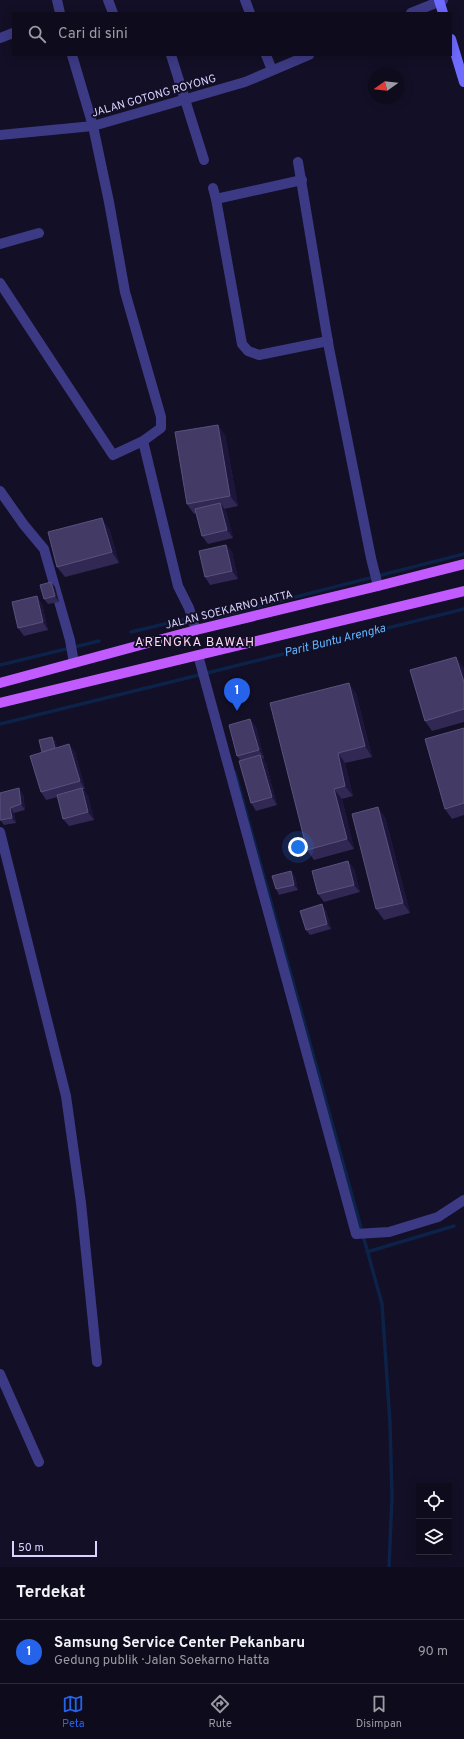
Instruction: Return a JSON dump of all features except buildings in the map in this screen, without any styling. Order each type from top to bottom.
[{"type":"main road","points":[[441,0],[443,12]]},
{"type":"main road","points":[[452,42],[464,82]]},
{"type":"main road","name":"JALAN SOEKARNO HATTA","points":[[0,683],[74,659],[194,625],[377,582],[464,564]]},
{"type":"main road","points":[[0,702],[198,655],[385,608],[464,591]]},
{"type":"street","points":[[57,0],[60,12]]},
{"type":"street","points":[[108,0],[113,12]]},
{"type":"street","points":[[245,0],[250,12]]},
{"type":"street","points":[[413,12],[441,0]]},
{"type":"street","points":[[0,38],[12,33]]},
{"type":"street","points":[[1,285],[113,455],[143,440],[161,428],[162,423],[125,292],[110,202],[93,126],[72,56]]},
{"type":"street","points":[[171,56],[187,100],[204,160]]},
{"type":"street","points":[[266,56],[272,70]]},
{"type":"street","name":"JALAN GOTONG ROYONG","points":[[0,135],[93,126],[245,82],[307,56]]},
{"type":"street","points":[[298,162],[328,341],[377,582]]},
{"type":"street","points":[[216,199],[302,180]]},
{"type":"street","points":[[213,188],[242,344],[248,351],[259,355],[328,341]]},
{"type":"street","points":[[0,244],[39,233]]},
{"type":"street","points":[[143,440],[178,586],[183,593],[194,625]]},
{"type":"street","points":[[0,490],[24,525],[44,549],[74,659]]},
{"type":"street","points":[[198,655],[356,1234],[389,1232],[438,1217],[464,1200]]},
{"type":"street","points":[[0,832],[66,1096],[82,1203],[97,1362]]},
{"type":"street","points":[[0,1374],[40,1462]]},
{"type":"waterway","name":"Parit Buntu Arengka","points":[[217,617],[464,554]]},
{"type":"waterway","name":"Parit Buntu Arengka","points":[[207,673],[464,609]]},
{"type":"waterway","name":"Parit Buntu Arengka","points":[[131,632],[190,618]]},
{"type":"waterway","name":"Parit Buntu Arengka","points":[[0,665],[99,641]]},
{"type":"waterway","name":"Parit Buntu Arengka","points":[[0,724],[199,675]]},
{"type":"waterway","points":[[235,772],[382,1304],[390,1423],[392,1497],[389,1567]]},
{"type":"waterway","points":[[367,1252],[454,1226]]},
{"type":"place","name":"Samsung Service Center Pekanbaru","points":[[237,711]]},
{"type":"district","name":"ARENGKA BAWAH","points":[[195,643]]}]
